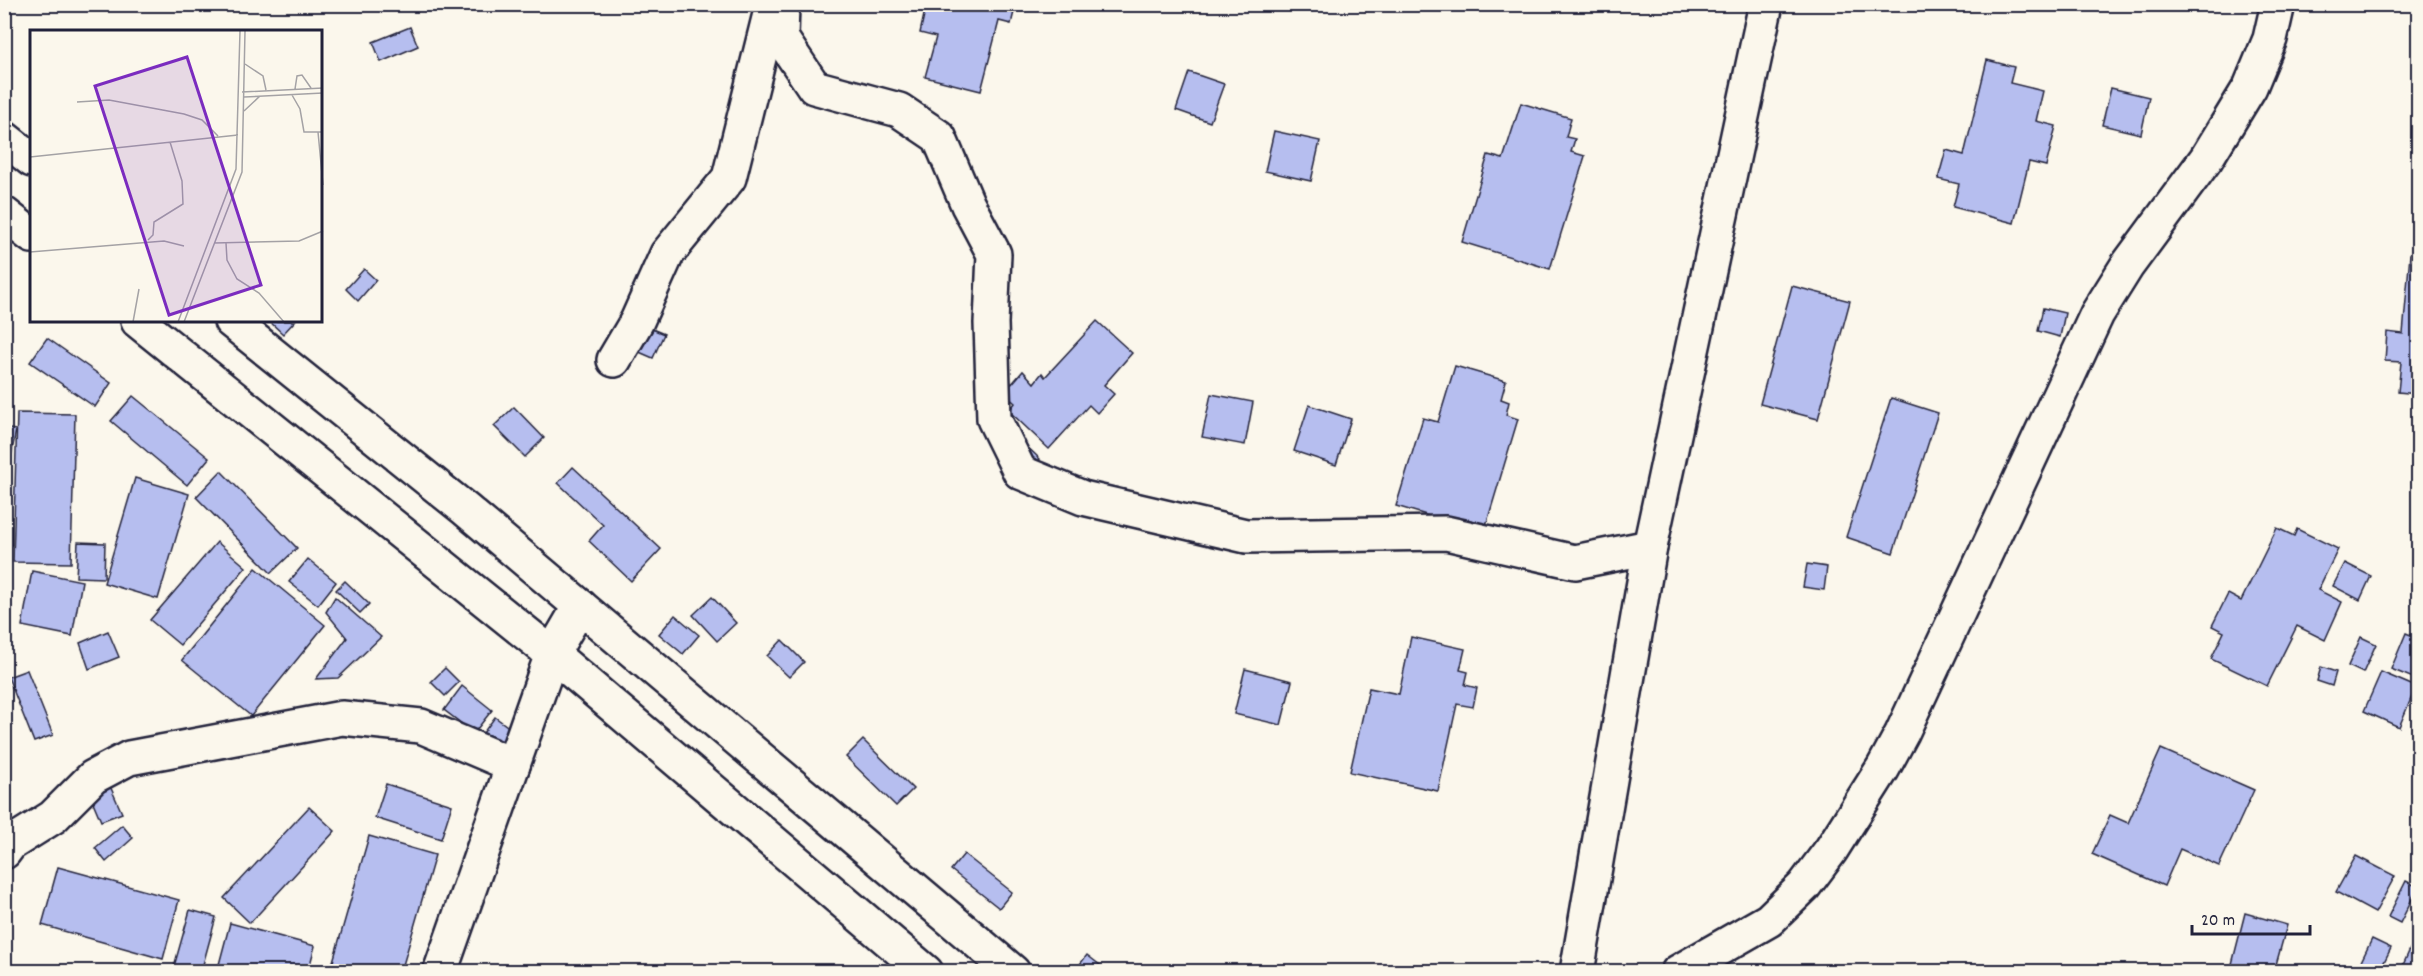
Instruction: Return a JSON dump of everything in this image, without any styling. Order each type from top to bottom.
[{"type":"street","points":[[614,360],[637,321],[667,254],[729,178],[773,4]]},
{"type":"street","points":[[782,4],[781,38],[814,87],[899,110],[939,137],[968,205],[994,254],[991,323],[994,419],[1020,472],[1083,498],[1246,536],[1446,532],[1575,562],[1650,547]]},
{"type":"street","points":[[1577,972],[1650,547],[1766,4]]},
{"type":"street","points":[[1678,972],[1769,920],[1803,886],[1831,850],[1883,768],[1907,723],[2097,314],[2127,266],[2206,159],[2250,87],[2270,39],[2278,4]]},
{"type":"street","points":[[4,138],[30,158]]},
{"type":"street","points":[[4,214],[30,234]]},
{"type":"street","points":[[139,322],[552,654],[926,972]]},
{"type":"street","points":[[232,322],[465,509],[1012,972]]},
{"type":"street","points":[[440,972],[552,654],[580,606]]},
{"type":"street","points":[[4,852],[10,844],[53,817],[93,777],[129,758],[342,718],[421,726],[513,765]]},
{"type":"building","points":[[944,4],[1016,4],[1011,24],[999,21],[981,91],[925,77],[936,37],[920,33],[926,6],[942,10]]},
{"type":"building","points":[[1576,4],[1601,4],[1599,11]]},
{"type":"building","points":[[410,27],[418,46],[381,62],[373,42]]},
{"type":"building","points":[[1987,60],[2014,67],[2010,83],[2043,91],[2036,121],[2056,126],[2046,166],[2029,162],[2014,223],[1953,207],[1959,184],[1938,179],[1946,150],[1964,155]]},
{"type":"building","points":[[1189,72],[1224,84],[1210,122],[1176,110]]},
{"type":"building","points":[[2111,88],[2149,97],[2141,134],[2102,125]]},
{"type":"building","points":[[1521,103],[1571,118],[1566,137],[1575,139],[1571,152],[1585,156],[1550,269],[1462,242],[1488,155],[1503,159]]},
{"type":"building","points":[[1274,131],[1320,141],[1311,181],[1265,171]]},
{"type":"building","points":[[2410,254],[2418,255],[2418,394],[2398,392],[2401,362],[2385,361],[2387,332],[2403,334]]},
{"type":"building","points":[[364,269],[376,280],[358,301],[346,289]]},
{"type":"building","points":[[1792,286],[1850,301],[1818,419],[1760,404]]},
{"type":"building","points":[[2043,308],[2065,313],[2060,337],[2038,331]]},
{"type":"building","points":[[1097,321],[1132,353],[1104,385],[1114,394],[1097,413],[1089,405],[1049,449],[1009,411],[1015,403],[1004,393],[1023,371],[1034,383],[1042,373],[1045,377]]},
{"type":"building","points":[[270,322],[294,322],[283,334]]},
{"type":"building","points":[[640,324],[664,334],[653,358],[630,348]]},
{"type":"building","points":[[47,338],[111,383],[95,407],[30,362]]},
{"type":"building","points":[[1455,366],[1506,381],[1501,399],[1509,402],[1506,415],[1518,419],[1484,532],[1396,506],[1423,418],[1438,422]]},
{"type":"building","points":[[1211,394],[1253,402],[1245,445],[1202,437]]},
{"type":"building","points":[[133,396],[209,458],[187,485],[111,421]]},
{"type":"building","points":[[1891,398],[1938,413],[1893,553],[1846,537]]},
{"type":"building","points":[[1309,405],[1351,419],[1336,465],[1294,451]]},
{"type":"building","points":[[514,407],[544,438],[525,457],[494,426]]},
{"type":"building","points":[[17,413],[75,414],[71,563],[13,562]]},
{"type":"building","points":[[4,428],[16,430],[4,492]]},
{"type":"building","points":[[1015,435],[1040,459],[1033,467]]},
{"type":"building","points":[[573,467],[661,549],[631,581],[589,541],[603,525],[558,483]]},
{"type":"building","points":[[221,471],[297,548],[271,573],[196,497]]},
{"type":"building","points":[[135,478],[189,494],[158,599],[104,583]]},
{"type":"building","points":[[2277,528],[2294,536],[2297,529],[2338,549],[2318,590],[2342,602],[2325,640],[2297,626],[2267,686],[2211,659],[2224,632],[2212,626],[2228,594],[2241,601]]},
{"type":"building","points":[[78,542],[105,543],[104,578],[76,577]]},
{"type":"building","points":[[217,542],[246,567],[180,645],[150,620]]},
{"type":"building","points":[[308,559],[336,582],[318,605],[289,582]]},
{"type":"building","points":[[2345,563],[2371,576],[2360,600],[2333,586]]},
{"type":"building","points":[[1807,564],[1827,567],[1824,590],[1803,587]]},
{"type":"building","points":[[256,568],[325,625],[251,716],[182,660]]},
{"type":"building","points":[[32,571],[82,581],[72,636],[22,626]]},
{"type":"building","points":[[345,581],[369,604],[360,613],[336,590]]},
{"type":"building","points":[[335,597],[381,637],[338,678],[316,679],[347,638],[326,612]]},
{"type":"building","points":[[712,597],[736,623],[717,641],[693,615]]},
{"type":"building","points":[[675,615],[699,635],[683,654],[659,634]]},
{"type":"building","points":[[108,631],[119,657],[89,669],[80,643]]},
{"type":"building","points":[[2406,633],[2418,638],[2418,680],[2391,669]]},
{"type":"building","points":[[1411,637],[1465,649],[1460,670],[1468,672],[1465,685],[1477,688],[1473,707],[1457,704],[1438,791],[1350,772],[1369,688],[1399,694]]},
{"type":"building","points":[[2361,637],[2376,644],[2363,673],[2348,666]]},
{"type":"building","points":[[782,640],[804,662],[789,677],[767,656]]},
{"type":"building","points":[[2321,667],[2336,672],[2332,686],[2317,681]]},
{"type":"building","points":[[445,668],[459,682],[445,696],[431,682]]},
{"type":"building","points":[[1245,669],[1292,681],[1281,725],[1234,714]]},
{"type":"building","points":[[27,670],[53,735],[34,742],[8,677]]},
{"type":"building","points":[[2381,672],[2416,687],[2399,727],[2364,711]]},
{"type":"building","points":[[462,686],[492,710],[474,733],[444,710]]},
{"type":"building","points":[[495,717],[511,729],[499,745],[483,733]]},
{"type":"building","points":[[863,740],[913,789],[896,806],[846,757]]},
{"type":"building","points":[[2161,749],[2254,790],[2219,866],[2180,849],[2164,886],[2092,854],[2110,815],[2128,823]]},
{"type":"building","points":[[386,784],[452,805],[441,839],[375,818]]},
{"type":"building","points":[[110,786],[122,813],[101,821],[90,795]]},
{"type":"building","points":[[309,807],[335,831],[250,923],[224,898]]},
{"type":"building","points":[[122,825],[133,838],[106,862],[95,848]]},
{"type":"building","points":[[369,836],[435,855],[401,972],[330,972]]},
{"type":"building","points":[[964,854],[1012,892],[999,908],[951,870]]},
{"type":"building","points":[[2356,856],[2395,876],[2375,913],[2336,892]]},
{"type":"building","points":[[58,867],[179,900],[163,959],[42,925]]},
{"type":"building","points":[[2406,881],[2418,887],[2400,923],[2388,917]]},
{"type":"building","points":[[190,910],[216,917],[201,972],[173,970]]},
{"type":"building","points":[[2245,913],[2287,925],[2274,972],[2230,972]]},
{"type":"building","points":[[230,923],[315,946],[308,972],[217,972]]},
{"type":"building","points":[[2372,939],[2391,948],[2379,972],[2356,972]]},
{"type":"building","points":[[2414,940],[2418,942],[2418,972],[2400,972]]},
{"type":"building","points":[[1087,955],[1109,972],[1074,972]]}]
